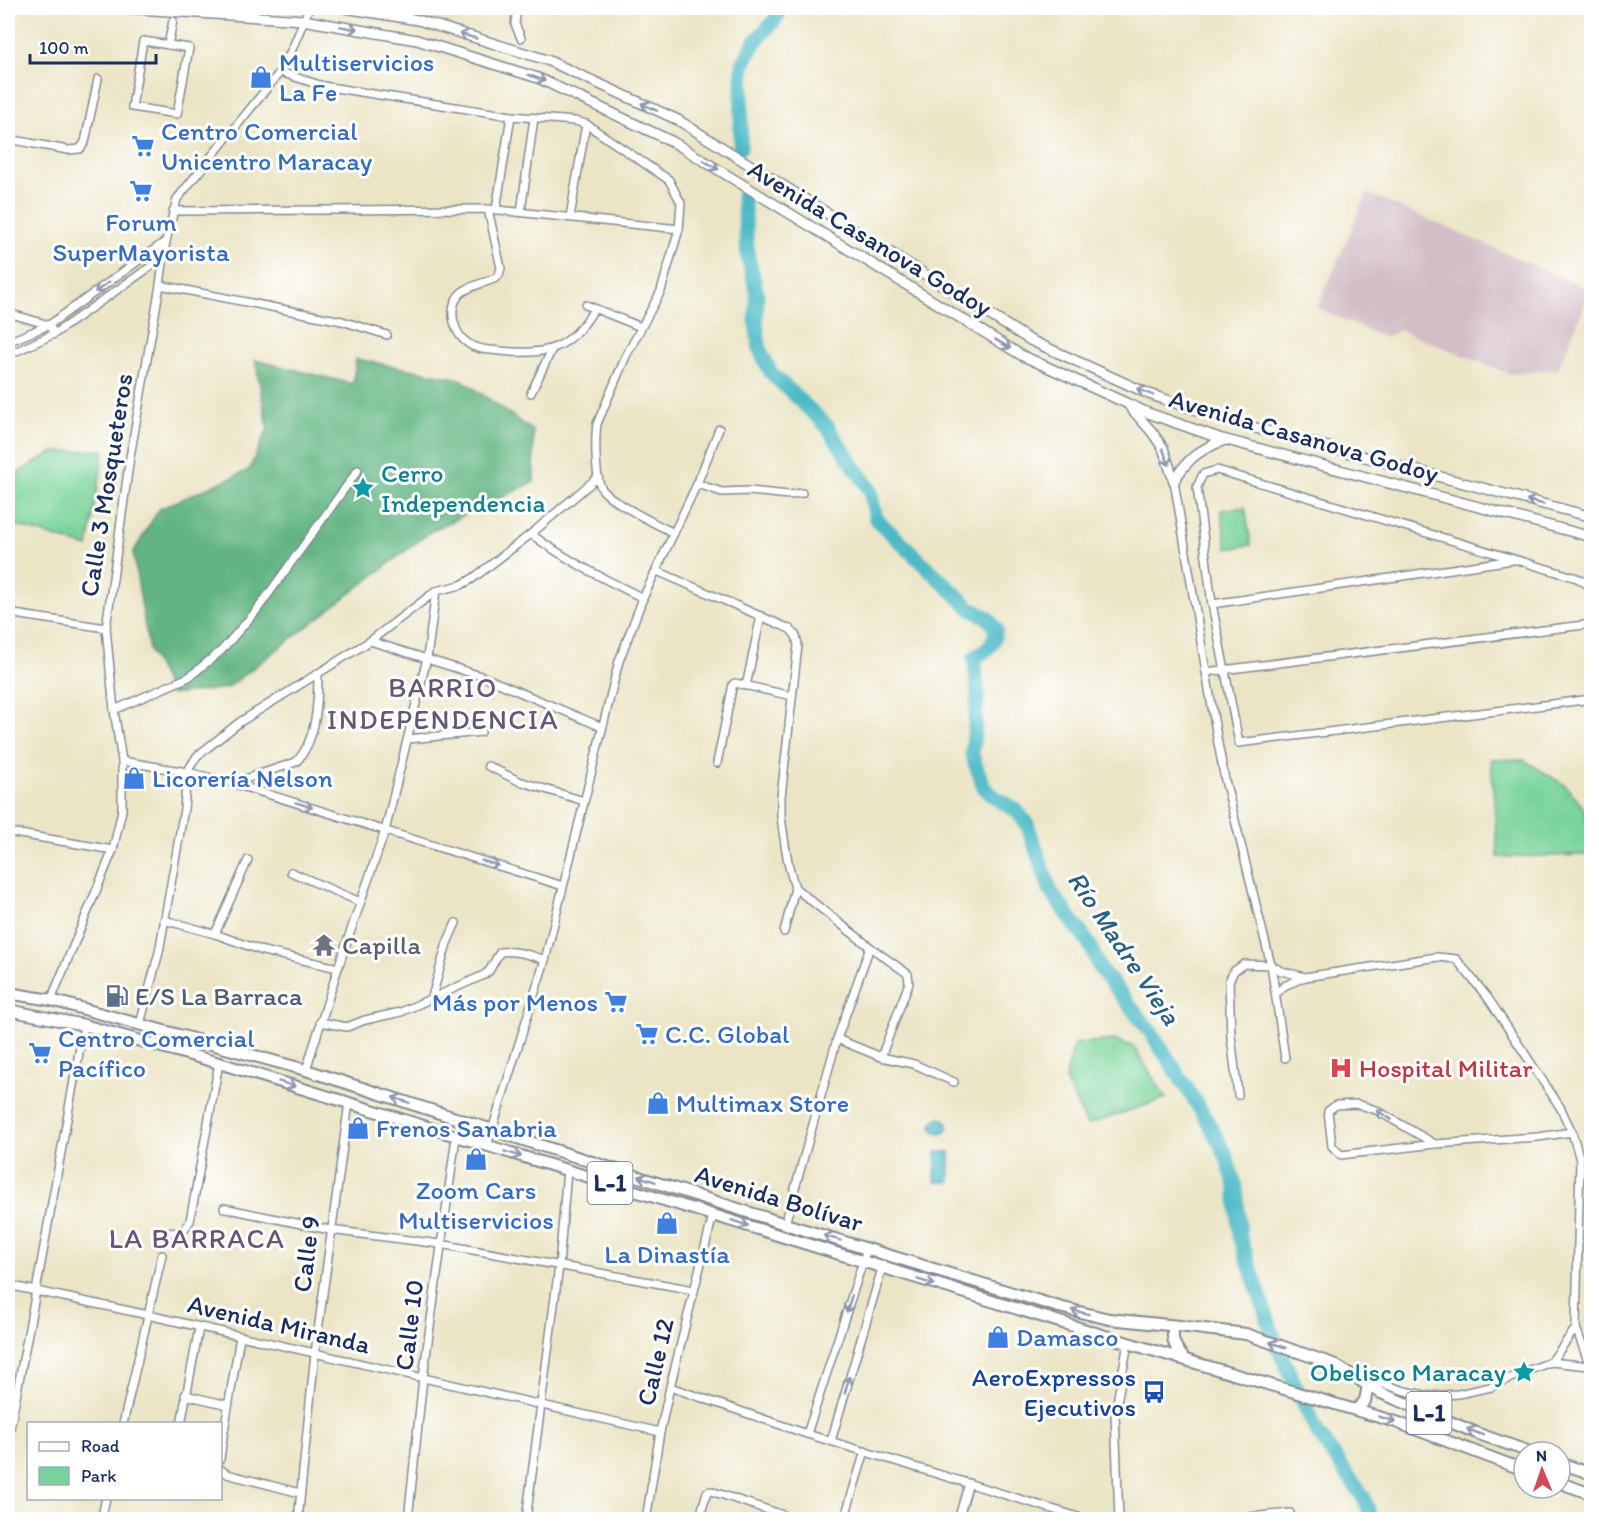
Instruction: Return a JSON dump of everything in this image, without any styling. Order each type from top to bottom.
[{"type":"main road","name":"Avenida Bolívar","points":[[8,993],[51,1000],[306,1070],[785,1224],[1059,1307],[1108,1319],[1246,1334],[1333,1364],[1381,1393],[1512,1446]]},
{"type":"main road","name":"Avenida Bolívar","points":[[8,1010],[84,1024],[349,1102],[882,1268],[1396,1422],[1512,1466]]},
{"type":"main road","points":[[1177,1326],[1172,1336],[1175,1347],[1184,1359]]},
{"type":"main road","points":[[1356,1410],[1365,1401],[1368,1385]]},
{"type":"main road","points":[[1572,1467],[1592,1474]]},
{"type":"main road","points":[[1572,1487],[1592,1494]]},
{"type":"street","name":"Avenida Casanova Godoy","points":[[123,8],[303,20],[417,40],[538,78],[673,142],[1021,355],[1148,413],[1226,440],[1592,537]]},
{"type":"street","name":"Calle 3 Mosqueteros","points":[[51,1000],[113,850],[122,810],[122,761],[114,710],[106,628],[130,457],[173,211],[177,199],[280,72],[309,8]]},
{"type":"street","name":"Avenida Casanova Godoy","points":[[345,8],[418,20],[547,60],[678,120],[1030,340],[1149,394],[1229,421],[1592,517]]},
{"type":"street","points":[[517,8],[515,24],[521,38]]},
{"type":"street","points":[[168,44],[173,21]]},
{"type":"street","points":[[143,41],[168,44],[189,48],[177,114],[132,107],[143,41]]},
{"type":"street","points":[[280,72],[323,86],[511,116],[575,121],[586,124],[669,180],[681,203],[679,229],[661,291],[626,357],[597,424],[596,434],[598,477],[600,487],[606,495],[674,533]]},
{"type":"street","points":[[8,139],[68,150],[80,149],[85,142],[98,79]]},
{"type":"street","points":[[511,116],[492,209],[501,268],[496,278],[465,290],[458,296],[453,313],[455,326],[461,337],[470,345],[503,351],[545,352],[574,335],[585,324],[594,309]]},
{"type":"street","points":[[521,212],[534,117]]},
{"type":"street","points":[[570,217],[586,124]]},
{"type":"street","points":[[173,211],[492,209],[679,229]]},
{"type":"street","points":[[8,342],[49,325],[166,241]]},
{"type":"street","points":[[8,355],[54,334],[163,258]]},
{"type":"street","points":[[160,285],[342,321],[387,335]]},
{"type":"street","points":[[586,305],[641,327]]},
{"type":"street","points":[[8,313],[49,325],[54,334]]},
{"type":"street","points":[[531,393],[552,349]]},
{"type":"street","points":[[1126,403],[1163,448],[1174,480],[1225,780],[1271,965],[1285,1058]]},
{"type":"street","points":[[487,1146],[545,960],[618,661],[643,598],[697,484],[719,429]]},
{"type":"street","points":[[1174,480],[1193,456],[1209,446],[1226,440]]},
{"type":"street","points":[[114,710],[189,677],[221,651],[257,610],[358,470]]},
{"type":"street","points":[[1592,593],[1590,587],[1577,578],[1217,470],[1203,474],[1197,487],[1212,604],[1239,743],[1592,699]]},
{"type":"street","points":[[140,1024],[159,952],[184,809],[187,772],[197,756],[240,722],[370,641],[436,591],[461,585],[472,579],[531,534],[598,477]]},
{"type":"street","points":[[697,484],[722,492],[750,491],[789,495],[802,493]]},
{"type":"street","points":[[531,534],[595,574],[643,598]]},
{"type":"street","points":[[1212,604],[1515,559]]},
{"type":"street","points":[[657,572],[790,628],[796,636],[798,645],[781,797],[785,845],[795,888],[784,932]]},
{"type":"street","points":[[306,1070],[385,831],[427,658],[436,591]]},
{"type":"street","points":[[8,613],[106,628]]},
{"type":"street","points":[[746,686],[761,616]]},
{"type":"street","points":[[1206,672],[1592,624]]},
{"type":"street","points":[[370,641],[484,677],[602,727]]},
{"type":"street","points":[[232,783],[296,762],[303,754],[308,745],[317,706],[318,674]]},
{"type":"street","points":[[717,763],[732,686],[735,683],[792,696]]},
{"type":"street","points":[[408,739],[481,732]]},
{"type":"street","points":[[122,761],[187,772],[232,783],[563,886]]},
{"type":"street","points":[[488,766],[519,781],[584,801]]},
{"type":"street","points":[[8,832],[113,850]]},
{"type":"street","points":[[215,934],[248,860]]},
{"type":"street","points":[[291,872],[360,902]]},
{"type":"street","points":[[795,888],[908,974],[909,983],[882,1057]]},
{"type":"street","points":[[164,920],[215,934],[263,951],[338,968]]},
{"type":"street","points":[[432,997],[447,943],[456,922]]},
{"type":"street","points":[[785,1224],[837,1040],[870,947]]},
{"type":"street","points":[[320,1022],[347,1027],[365,1020],[401,1012],[484,975],[489,971],[500,952],[523,953],[545,960]]},
{"type":"street","points":[[1276,994],[1284,986],[1305,977],[1437,957],[1456,959],[1488,998],[1560,1107],[1572,1132],[1580,1160],[1576,1328],[1590,1369],[1551,1362],[1491,1387],[1458,1394],[1430,1396],[1356,1378]]},
{"type":"street","points":[[1238,1095],[1231,1036],[1229,981],[1234,971],[1244,964],[1271,965],[1281,971],[1305,977]]},
{"type":"street","points":[[8,1439],[84,1024]]},
{"type":"street","points":[[837,1040],[882,1057],[914,1064],[954,1082]]},
{"type":"street","points":[[165,1233],[184,1230],[190,1221],[219,1063]]},
{"type":"street","name":"Calle 9","points":[[298,1520],[330,1230],[349,1102]]},
{"type":"street","points":[[1435,1144],[1376,1110],[1357,1104],[1336,1105],[1328,1111],[1332,1146],[1341,1155],[1572,1132]]},
{"type":"street","name":"Calle 10","points":[[408,1520],[423,1378],[456,1137]]},
{"type":"street","points":[[526,1520],[559,1266],[567,1170]]},
{"type":"street","points":[[224,1208],[330,1230],[440,1244],[693,1290]]},
{"type":"street","name":"Calle 12","points":[[646,1520],[660,1432],[713,1215]]},
{"type":"street","points":[[807,1434],[867,1249]]},
{"type":"street","points":[[123,1422],[162,1255]]},
{"type":"street","points":[[831,1441],[887,1255]]},
{"type":"street","name":"Avenida Miranda","points":[[8,1285],[660,1432]]},
{"type":"street","points":[[181,1422],[199,1328]]},
{"type":"street","points":[[1551,1362],[1576,1328]]},
{"type":"street","points":[[222,1446],[240,1337]]},
{"type":"street","points":[[1119,1520],[1115,1413],[1128,1343]]},
{"type":"street","points":[[670,1387],[807,1434],[969,1483],[1070,1517],[1088,1520]]},
{"type":"street","points":[[185,1395],[228,1405]]},
{"type":"street","points":[[844,1520],[865,1451]]},
{"type":"street","points":[[222,1471],[300,1492]]},
{"type":"street","points":[[958,1520],[969,1483]]},
{"type":"street","points":[[699,1520],[707,1492],[711,1491],[783,1515],[786,1520]]},
{"type":"street","points":[[101,1520],[106,1500]]},
{"type":"street","points":[[1220,1520],[1290,1517]]},
{"type":"shaded area","points":[[1367,193],[1591,290],[1558,369],[1510,374],[1399,330],[1385,338],[1317,308]]},
{"type":"green space","points":[[356,359],[461,379],[533,431],[534,482],[433,530],[227,688],[171,695],[149,650],[133,553],[159,509],[249,470],[268,428],[255,360],[353,384]]},
{"type":"green space","points":[[104,450],[88,547],[8,523],[8,491],[19,472],[53,452]]},
{"type":"green space","points":[[1245,507],[1251,545],[1227,549],[1221,510]]},
{"type":"green space","points":[[1491,759],[1524,760],[1566,786],[1583,807],[1591,838],[1589,855],[1498,857]]},
{"type":"green space","points":[[1113,1040],[1133,1046],[1166,1098],[1087,1125],[1065,1080],[1074,1044]]},
{"type":"water","points":[[937,1118],[943,1118],[948,1126],[946,1132],[937,1134],[932,1129],[932,1123]]},
{"type":"water","points":[[936,1152],[950,1152],[950,1182],[935,1182]]},
{"type":"waterway","name":"Río Madre Vieja","points":[[740,148],[743,64],[754,43],[774,21],[782,8]]},
{"type":"waterway","name":"Río Madre Vieja","points":[[743,196],[748,257],[757,293],[756,324],[760,350],[771,373],[826,425],[870,490],[876,519],[971,609],[987,617],[996,629],[989,647],[974,658],[978,693],[972,755],[984,788],[1016,810],[1027,824],[1051,892],[1090,945],[1099,967],[1150,1031],[1206,1118],[1225,1153],[1236,1187],[1240,1237],[1276,1344],[1318,1434],[1364,1498],[1372,1520]]},
{"type":"place","name":"Multiservicios La Fe","points":[[261,77]]},
{"type":"place","name":"Centro Comercial Unicentro Maracay","points":[[143,146]]},
{"type":"place","name":"Forum SuperMayorista","points":[[141,191]]},
{"type":"place","name":"Cerro Independencia","points":[[363,488]]},
{"type":"place","name":"Licorería Nelson","points":[[134,778]]},
{"type":"place","name":"Capilla","points":[[324,945]]},
{"type":"place","name":"E/S La Barraca","points":[[117,996]]},
{"type":"place","name":"Más por Menos","points":[[616,1002]]},
{"type":"place","name":"C.C. Global","points":[[647,1034]]},
{"type":"place","name":"Centro Comercial Pacífico","points":[[40,1053]]},
{"type":"place","name":"Hospital Militar","points":[[1341,1068]]},
{"type":"place","name":"Multimax Store","points":[[658,1103]]},
{"type":"place","name":"Frenos Sanabria","points":[[358,1128]]},
{"type":"place","name":"Zoom Cars Multiservicios","points":[[476,1159]]},
{"type":"place","name":"La Dinastía","points":[[667,1223]]},
{"type":"place","name":"Damasco","points":[[998,1337]]},
{"type":"place","name":"Obelisco Maracay","points":[[1524,1372]]},
{"type":"place","name":"AeroExpressos Ejecutivos","points":[[1154,1392]]},
{"type":"district","name":"BARRIO INDEPENDENCIA","points":[[443,703]]},
{"type":"district","name":"LA BARRACA","points":[[197,1238]]}]
